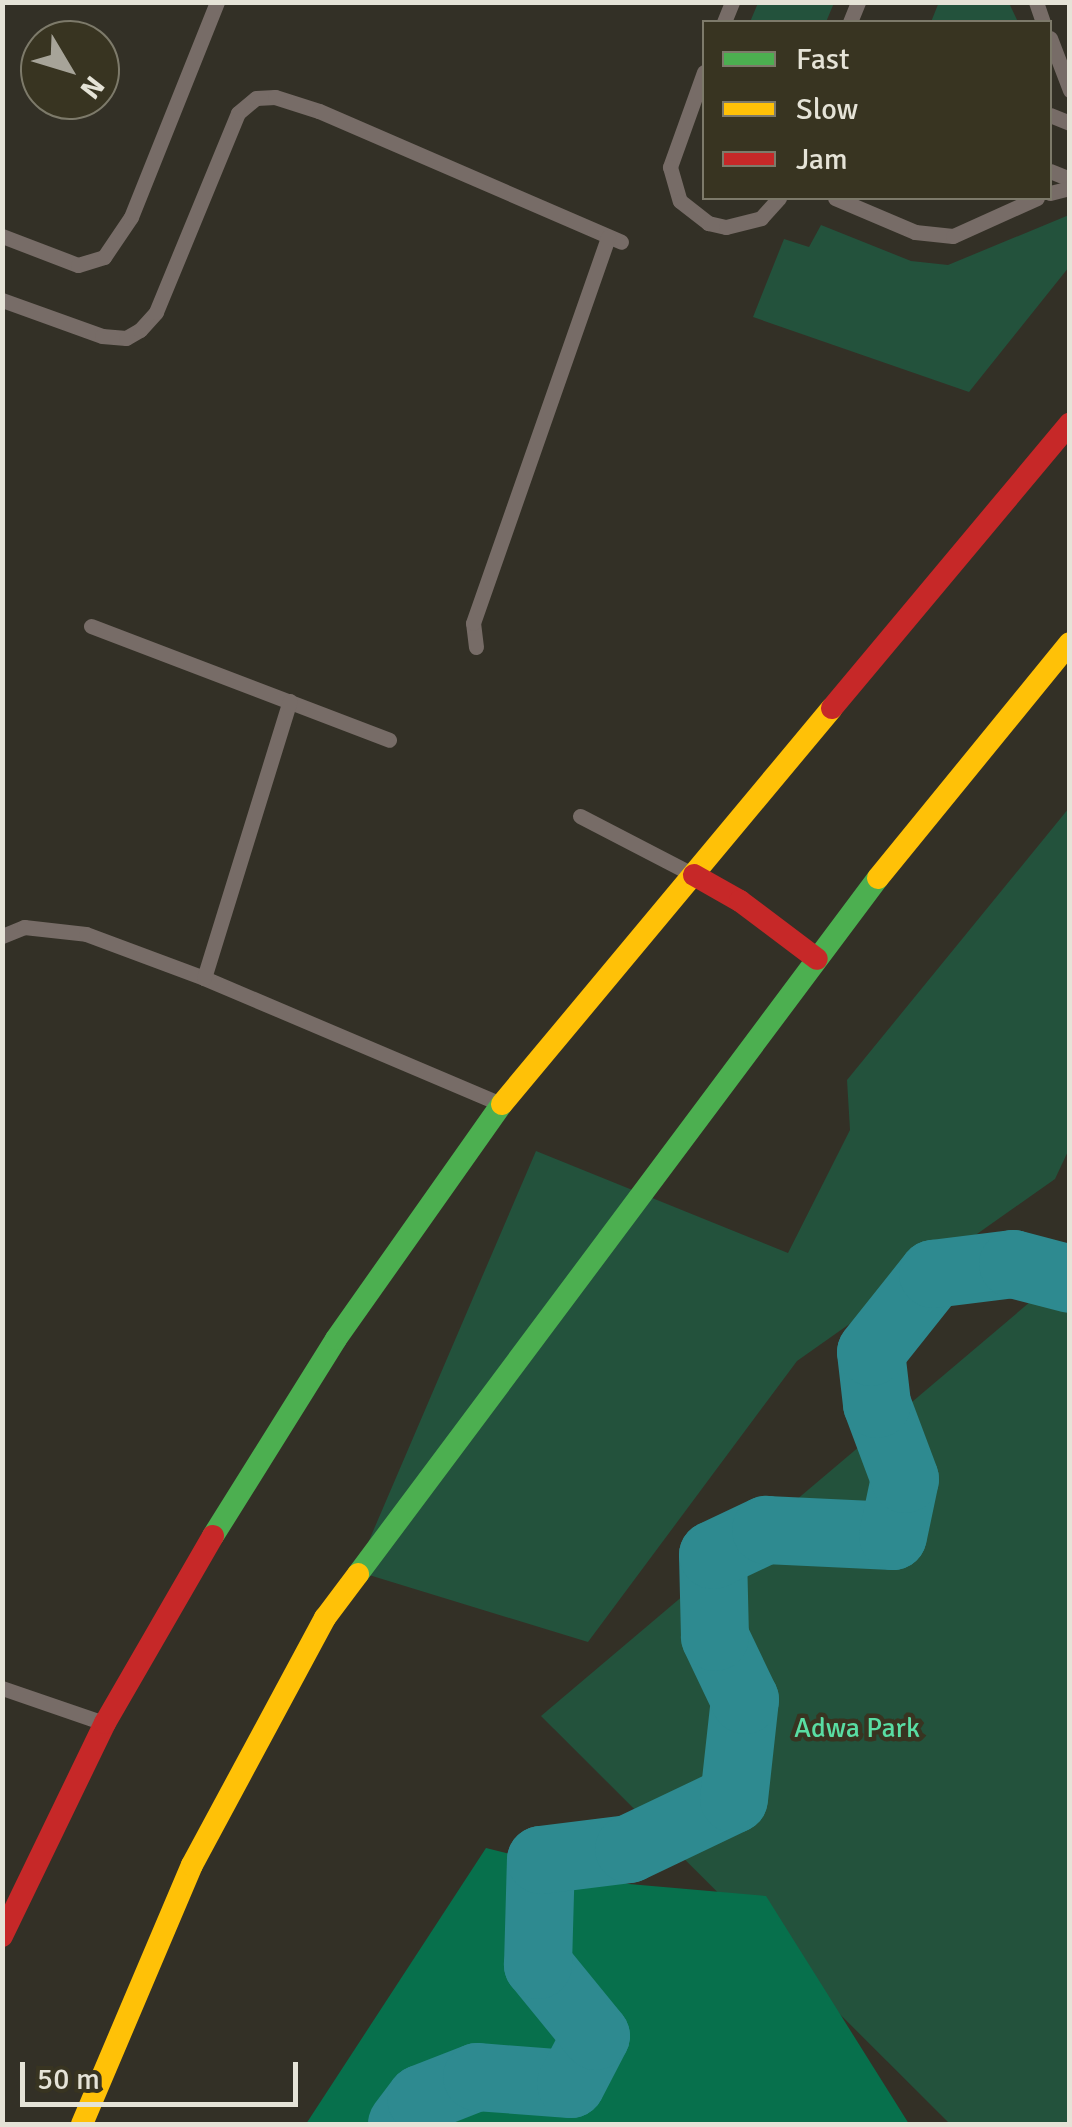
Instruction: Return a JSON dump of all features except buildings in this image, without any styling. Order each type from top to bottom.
[{"type":"main road","points":[[2,1936],[105,1723],[251,1469],[336,1339],[501,1105],[1070,422]]},
{"type":"main road","points":[[82,2124],[192,1865],[326,1618],[906,839],[1070,643]]},
{"type":"main road","points":[[694,875],[740,901],[817,958]]},
{"type":"lane","points":[[2,236],[78,265],[104,257],[131,217],[217,2]]},
{"type":"lane","points":[[1052,43],[1070,90]]},
{"type":"lane","points":[[702,78],[670,167],[680,201],[708,223],[726,227],[761,218],[780,200]]},
{"type":"lane","points":[[2,300],[102,336],[126,338],[140,330],[156,312],[238,113],[256,98],[275,96],[319,111],[615,239],[473,622],[476,647]]},
{"type":"lane","points":[[840,200],[915,232],[954,236],[1033,200]]},
{"type":"lane","points":[[91,626],[389,740]]},
{"type":"lane","points":[[204,978],[290,701]]},
{"type":"lane","points":[[580,816],[694,875]]},
{"type":"lane","points":[[2,936],[24,927],[86,934],[204,978],[501,1105]]},
{"type":"lane","points":[[2,1688],[105,1723]]},
{"type":"green space","points":[[758,2],[834,3],[827,20],[751,20]]},
{"type":"green space","points":[[939,2],[1009,3],[1017,20],[932,20]]},
{"type":"green space","points":[[1069,215],[1069,267],[969,392],[753,317],[784,239],[809,247],[821,225],[911,261],[948,265]]},
{"type":"green space","points":[[1069,808],[1070,1147],[1055,1179],[797,1361],[588,1642],[356,1571],[536,1151],[788,1253],[850,1130],[847,1080]]},
{"type":"green space","name":"Adwa Park","points":[[1069,1269],[1069,2123],[950,2124],[541,1716]]},
{"type":"green space","points":[[486,1848],[629,1884],[766,1896],[909,2124],[306,2124]]},
{"type":"waterway","points":[[402,2124],[421,2099],[477,2077],[571,2084],[596,2036],[538,1965],[541,1860],[629,1849],[734,1799],[745,1700],[715,1637],[713,1555],[766,1530],[893,1536],[905,1479],[877,1404],[871,1352],[933,1274],[1013,1264],[1070,1279]]},
{"type":"traffic: fast","points":[[358,1574],[878,878]]},
{"type":"traffic: fast","points":[[213,1536],[336,1339],[502,1104]]},
{"type":"traffic: slow","points":[[878,878],[1070,643]]},
{"type":"traffic: slow","points":[[502,1104],[832,708]]},
{"type":"traffic: slow","points":[[82,2124],[192,1865],[325,1618],[358,1574]]},
{"type":"traffic: jam","points":[[832,708],[1070,423]]},
{"type":"traffic: jam","points":[[694,875],[740,901],[817,959]]},
{"type":"traffic: jam","points":[[2,1936],[105,1723],[213,1536]]}]
